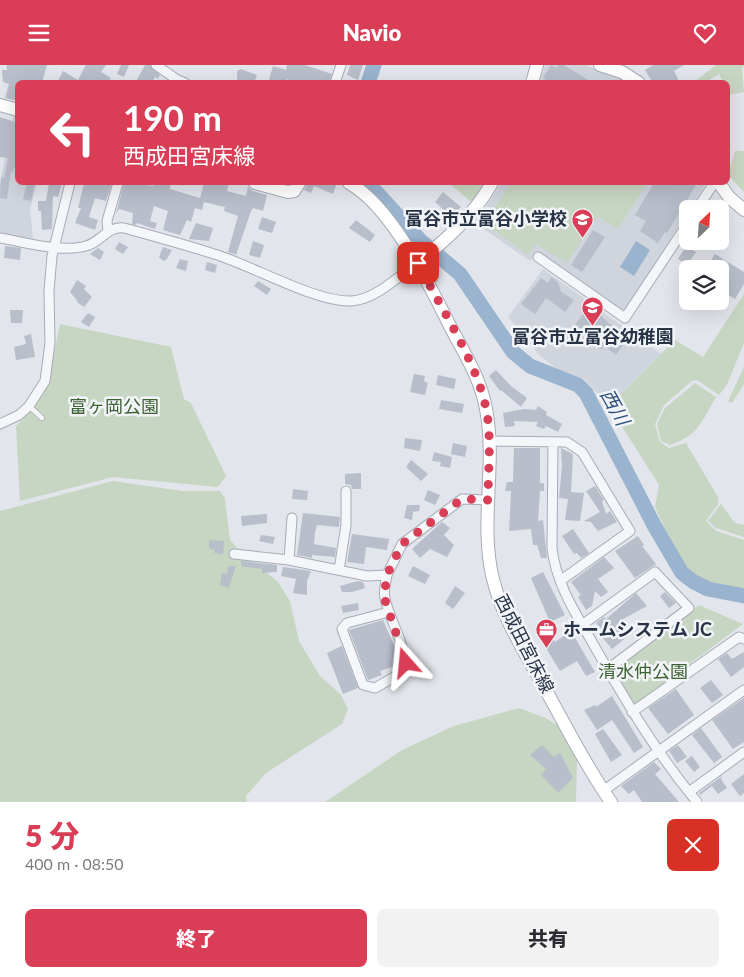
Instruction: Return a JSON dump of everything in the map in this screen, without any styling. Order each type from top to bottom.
[{"type":"main road","points":[[533,80],[538,65]]},
{"type":"main road","points":[[600,65],[622,72],[634,80]]},
{"type":"main road","points":[[0,105],[15,109]]},
{"type":"main road","points":[[262,185],[288,192],[294,191],[298,185]]},
{"type":"main road","name":"西成田宮床線","points":[[352,185],[366,195],[380,210],[421,260],[473,369],[486,410],[489,441],[489,557],[501,605],[516,636],[611,802]]},
{"type":"main road","points":[[421,260],[443,243],[472,213],[491,185]]},
{"type":"main road","points":[[720,185],[729,197],[744,209]]},
{"type":"street","points":[[156,65],[178,80]]},
{"type":"street","points":[[336,80],[341,65]]},
{"type":"street","points":[[0,424],[19,415],[29,406],[45,381],[51,320],[48,291],[53,247],[69,185]]},
{"type":"street","points":[[108,232],[107,221],[117,185]]},
{"type":"street","points":[[703,200],[713,185]]},
{"type":"street","points":[[0,238],[53,247],[86,247],[108,232],[124,228],[191,247],[260,271],[320,296],[336,300],[353,301],[366,297],[421,260]]},
{"type":"street","points":[[538,257],[625,318],[679,237]]},
{"type":"street","points":[[489,441],[567,442],[582,452],[630,531],[560,581]]},
{"type":"street","points":[[553,442],[552,548],[560,581],[582,625],[632,711],[657,751],[697,802]]},
{"type":"street","points":[[339,569],[346,525],[346,491]]},
{"type":"street","points":[[389,613],[348,623],[342,629],[362,685],[375,689],[403,672],[406,663],[384,597],[387,575],[402,544],[462,499],[488,500]]},
{"type":"street","points":[[289,560],[292,517]]},
{"type":"street","points":[[234,554],[289,560],[367,576],[387,575]]},
{"type":"street","points":[[582,625],[655,572],[689,608],[608,669]]},
{"type":"street","points":[[632,711],[739,637],[744,639]]},
{"type":"street","points":[[603,791],[744,690]]},
{"type":"street","points":[[689,792],[744,752]]},
{"type":"lane","points":[[29,406],[42,418]]},
{"type":"shaded area","points":[[545,65],[586,65],[622,80],[541,80]]},
{"type":"shaded area","points":[[14,113],[15,185],[36,185],[30,209],[33,239],[0,234],[0,183]]},
{"type":"shaded area","name":"富谷市立富谷小学校","points":[[501,185],[705,185],[695,200],[679,200],[679,225],[624,312],[537,252],[530,261],[475,223]]},
{"type":"shaded area","name":"富谷市立富谷幼稚園","points":[[543,269],[661,354],[609,406],[584,379],[556,368],[541,357],[508,317]]},
{"type":"green space","points":[[716,65],[744,65],[742,69],[744,92],[730,95],[730,80],[722,80],[719,74],[709,80],[697,80]]},
{"type":"green space","points":[[735,151],[744,151],[744,192],[730,177],[730,168]]},
{"type":"green space","points":[[451,185],[482,185],[473,200],[470,201]]},
{"type":"green space","points":[[509,185],[646,185],[618,229],[598,217],[567,263],[536,244],[528,255],[485,224]]},
{"type":"green space","points":[[744,294],[744,343],[727,385],[719,395],[697,380],[692,381],[664,405],[655,424],[660,442],[669,448],[686,443],[718,497],[718,504],[706,521],[716,531],[744,540],[744,592],[724,588],[696,578],[677,556],[655,507],[659,485],[609,406],[675,340],[703,357]]},
{"type":"green space","name":"富ヶ岡公園","points":[[60,324],[171,347],[184,399],[191,403],[226,476],[218,487],[113,477],[20,501],[16,426],[29,413],[48,383]]},
{"type":"green space","points":[[744,367],[744,384],[732,403],[728,401]]},
{"type":"green space","points":[[695,383],[716,397],[707,413],[698,427],[687,437],[670,445],[661,441],[657,424],[665,408]]},
{"type":"green space","points":[[113,481],[182,491],[220,491],[225,499],[230,540],[239,550],[278,582],[290,601],[299,641],[320,676],[341,695],[348,709],[342,724],[266,773],[246,796],[247,802],[0,802],[0,511]]},
{"type":"green space","points":[[721,504],[735,523],[744,525],[744,537],[716,528],[708,521]]},
{"type":"green space","name":"清水仲公園","points":[[699,605],[743,624],[636,704],[630,703],[611,668]]},
{"type":"green space","points":[[519,708],[546,718],[570,734],[577,760],[576,802],[325,802],[402,750],[454,726]]},
{"type":"water","points":[[636,241],[650,250],[634,276],[620,267]]},
{"type":"building","points":[[7,65],[47,65],[43,80],[15,80],[15,100],[5,98],[9,84],[3,82],[2,70],[7,70]]},
{"type":"building","points":[[86,65],[106,65],[101,72],[111,78],[110,80],[78,80]]},
{"type":"building","points":[[121,65],[129,65],[124,77],[117,74]]},
{"type":"building","points":[[145,65],[150,65],[160,75],[158,79],[155,77],[154,80],[137,80]]},
{"type":"building","points":[[287,65],[305,65],[332,74],[330,80],[269,80],[273,66],[286,70]]},
{"type":"building","points":[[350,65],[363,65],[358,80],[347,75]]},
{"type":"building","points":[[551,65],[556,68],[558,65],[564,65],[588,80],[546,80],[543,78]]},
{"type":"building","points":[[653,65],[684,65],[674,71],[677,80],[651,80],[645,70]]},
{"type":"building","points":[[241,69],[257,75],[255,80],[237,80],[237,71]]},
{"type":"building","points":[[63,71],[78,80],[58,80]]},
{"type":"building","points":[[0,117],[15,122],[15,166],[13,172],[11,171],[7,199],[0,198],[1,177],[4,178],[8,158],[0,157]]},
{"type":"building","points":[[26,185],[35,185],[31,201],[23,199]]},
{"type":"building","points":[[49,185],[61,185],[58,197],[53,196],[52,229],[42,230],[41,211],[38,211],[38,201],[46,201]]},
{"type":"building","points":[[84,185],[111,185],[106,201],[95,198],[89,217],[98,220],[95,230],[75,223],[81,208],[78,208]]},
{"type":"building","points":[[123,185],[171,185],[170,189],[200,198],[203,185],[228,185],[227,191],[246,196],[248,187],[252,191],[267,195],[263,211],[253,208],[251,211],[236,255],[228,252],[238,216],[224,211],[225,207],[204,202],[202,210],[195,208],[191,222],[187,220],[180,235],[163,230],[168,211],[154,206],[150,221],[157,223],[155,229],[137,223],[136,225],[132,224],[133,213],[119,209],[116,214]]},
{"type":"building","points":[[306,185],[336,185],[333,194],[314,186],[311,193],[304,190]]},
{"type":"building","points":[[653,185],[696,185],[687,200],[679,200],[679,213],[667,233],[665,232],[658,243],[640,231],[646,221],[635,215]]},
{"type":"building","points":[[443,192],[461,207],[451,217],[435,202]]},
{"type":"building","points":[[262,217],[276,222],[272,233],[258,229]]},
{"type":"building","points":[[356,220],[375,235],[370,242],[349,228]]},
{"type":"building","points":[[196,223],[213,228],[209,241],[189,239]]},
{"type":"building","points":[[593,230],[605,237],[582,272],[571,265]]},
{"type":"building","points":[[253,241],[264,245],[260,258],[249,255]]},
{"type":"building","points":[[119,242],[128,247],[123,254],[115,249]]},
{"type":"building","points":[[5,246],[21,248],[20,260],[4,258]]},
{"type":"building","points":[[163,247],[172,250],[166,260],[163,261],[159,257]]},
{"type":"building","points":[[98,248],[104,252],[100,260],[90,254]]},
{"type":"building","points":[[684,250],[696,252],[690,260],[678,259]]},
{"type":"building","points":[[715,254],[725,260],[711,260]]},
{"type":"building","points":[[180,259],[188,261],[186,271],[176,268]]},
{"type":"building","points":[[207,262],[217,265],[215,273],[205,270]]},
{"type":"building","points":[[729,263],[744,272],[744,284],[735,299],[729,295]]},
{"type":"building","points":[[551,277],[558,282],[561,292],[574,300],[565,312],[546,298],[535,314],[521,304],[541,278],[548,283]]},
{"type":"building","points":[[77,280],[86,286],[84,289],[92,297],[84,307],[77,302],[70,292]]},
{"type":"building","points":[[258,281],[271,289],[267,295],[254,286]]},
{"type":"building","points":[[10,310],[23,310],[22,323],[11,323]]},
{"type":"building","points":[[585,311],[597,320],[600,315],[626,341],[616,355],[604,346],[602,350],[583,341],[588,335],[575,325]]},
{"type":"building","points":[[88,313],[95,317],[89,327],[81,322]]},
{"type":"building","points":[[31,334],[35,357],[16,360],[14,347],[26,344],[24,336]]},
{"type":"building","points":[[496,370],[511,386],[527,398],[521,407],[500,391],[489,376]]},
{"type":"building","points":[[414,374],[425,376],[424,381],[428,383],[425,395],[410,392]]},
{"type":"building","points":[[438,375],[456,379],[454,389],[436,385]]},
{"type":"building","points":[[441,400],[464,404],[462,413],[439,409]]},
{"type":"building","points":[[538,406],[547,412],[546,415],[562,424],[558,432],[546,426],[544,429],[536,426],[538,422],[514,421],[515,426],[505,427],[503,413],[524,409],[536,410]]},
{"type":"building","points":[[405,438],[422,440],[420,451],[404,448]]},
{"type":"building","points":[[453,443],[467,446],[465,457],[451,454]]},
{"type":"building","points":[[514,448],[540,448],[540,483],[544,483],[544,491],[540,491],[538,521],[543,520],[547,558],[541,558],[537,545],[533,545],[531,529],[509,531],[511,491],[505,491],[507,482],[513,482]]},
{"type":"building","points":[[561,448],[573,454],[571,492],[584,493],[580,521],[565,520],[568,499],[559,498],[562,466]]},
{"type":"building","points":[[434,452],[452,457],[450,468],[440,466],[441,462],[432,461]]},
{"type":"building","points":[[411,460],[428,474],[421,481],[406,467]]},
{"type":"building","points":[[361,473],[361,489],[352,489],[351,485],[345,484],[345,474]]},
{"type":"building","points":[[595,486],[604,500],[602,501],[606,514],[610,511],[617,522],[598,531],[591,522],[584,521],[600,512],[586,491]]},
{"type":"building","points":[[293,489],[308,491],[307,500],[292,499]]},
{"type":"building","points":[[428,490],[440,495],[435,505],[424,500]]},
{"type":"building","points":[[407,505],[420,505],[419,511],[413,512],[412,520],[404,518]]},
{"type":"building","points":[[303,513],[340,517],[339,527],[317,525],[315,532],[314,544],[336,548],[335,557],[312,555],[312,558],[297,555]]},
{"type":"building","points":[[267,514],[267,523],[242,526],[241,516]]},
{"type":"building","points":[[442,522],[450,528],[444,535],[454,545],[447,557],[430,549],[420,558],[412,549]]},
{"type":"building","points":[[573,529],[589,553],[581,558],[577,553],[574,554],[562,536]]},
{"type":"building","points":[[352,534],[389,539],[387,550],[366,547],[364,564],[347,562]]},
{"type":"building","points":[[261,535],[275,537],[273,544],[259,541]]},
{"type":"building","points":[[638,536],[644,545],[642,546],[656,564],[635,578],[615,551]]},
{"type":"building","points":[[209,540],[224,541],[223,554],[214,553],[215,550],[209,548]]},
{"type":"building","points":[[604,557],[614,568],[598,579],[608,592],[601,597],[595,591],[592,606],[586,610],[578,597],[581,595],[571,582]]},
{"type":"building","points":[[241,561],[277,565],[277,572],[262,573],[262,569],[241,566]]},
{"type":"building","points":[[228,566],[236,566],[229,588],[220,585],[222,573],[227,574]]},
{"type":"building","points":[[413,566],[430,575],[425,584],[408,576]]},
{"type":"building","points":[[283,567],[311,571],[307,581],[307,595],[293,593],[296,579],[281,576]]},
{"type":"building","points":[[543,572],[565,615],[550,622],[531,578]]},
{"type":"building","points":[[358,581],[363,582],[365,588],[352,592],[342,592],[340,586]]},
{"type":"building","points":[[455,586],[465,593],[453,609],[445,603]]},
{"type":"building","points":[[665,592],[676,603],[669,608],[660,596]]},
{"type":"building","points":[[636,593],[647,606],[623,619],[633,632],[612,649],[602,637],[607,635],[596,623],[604,617],[606,619]]},
{"type":"building","points":[[358,603],[359,610],[343,613],[341,606]]},
{"type":"building","points":[[383,620],[397,652],[398,665],[380,671],[382,675],[368,680],[349,630]]},
{"type":"building","points":[[571,631],[595,672],[586,676],[577,661],[560,671],[544,645],[554,640],[555,642]]},
{"type":"building","points":[[342,646],[358,688],[343,694],[327,653]]},
{"type":"building","points":[[744,652],[744,667],[731,677],[718,659],[727,653],[732,659]]},
{"type":"building","points":[[711,680],[723,695],[712,703],[700,688]]},
{"type":"building","points":[[676,689],[694,715],[668,734],[648,708]]},
{"type":"building","points":[[612,696],[643,747],[634,753],[612,720],[597,730],[584,710],[595,705],[596,707]]},
{"type":"building","points":[[744,698],[744,742],[733,749],[712,720]]},
{"type":"building","points":[[701,728],[722,757],[714,763],[692,735]]},
{"type":"building","points":[[603,729],[622,755],[611,762],[595,734]]},
{"type":"building","points":[[542,745],[554,757],[560,753],[573,778],[558,793],[541,775],[546,769],[530,755]]},
{"type":"building","points":[[678,745],[687,757],[677,763],[669,751]]},
{"type":"building","points":[[692,756],[700,767],[694,772],[685,761]]},
{"type":"building","points":[[654,762],[661,769],[655,774],[679,802],[642,802],[634,790],[629,794],[621,786]]},
{"type":"building","points":[[744,774],[744,793],[740,796],[731,784]]},
{"type":"building","points":[[722,776],[721,779],[727,788],[718,794],[712,786],[700,795],[699,793]]},
{"type":"waterway","name":"西川","points":[[369,80],[374,65]]},
{"type":"waterway","name":"西川","points":[[370,185],[422,242],[460,274],[513,352],[530,366],[578,385],[586,393],[655,527],[682,573],[708,589],[744,596]]},
{"type":"place","name":"富谷市立富谷小学校","points":[[583,238]]},
{"type":"place","name":"富谷市立富谷幼稚園","points":[[593,326]]},
{"type":"place","name":"ホームシステム JC","points":[[547,649]]},
{"type":"route","points":[[406,663],[384,597],[387,575],[402,544],[433,523],[462,499],[488,500],[489,441],[482,392],[473,369],[418,263]]}]
